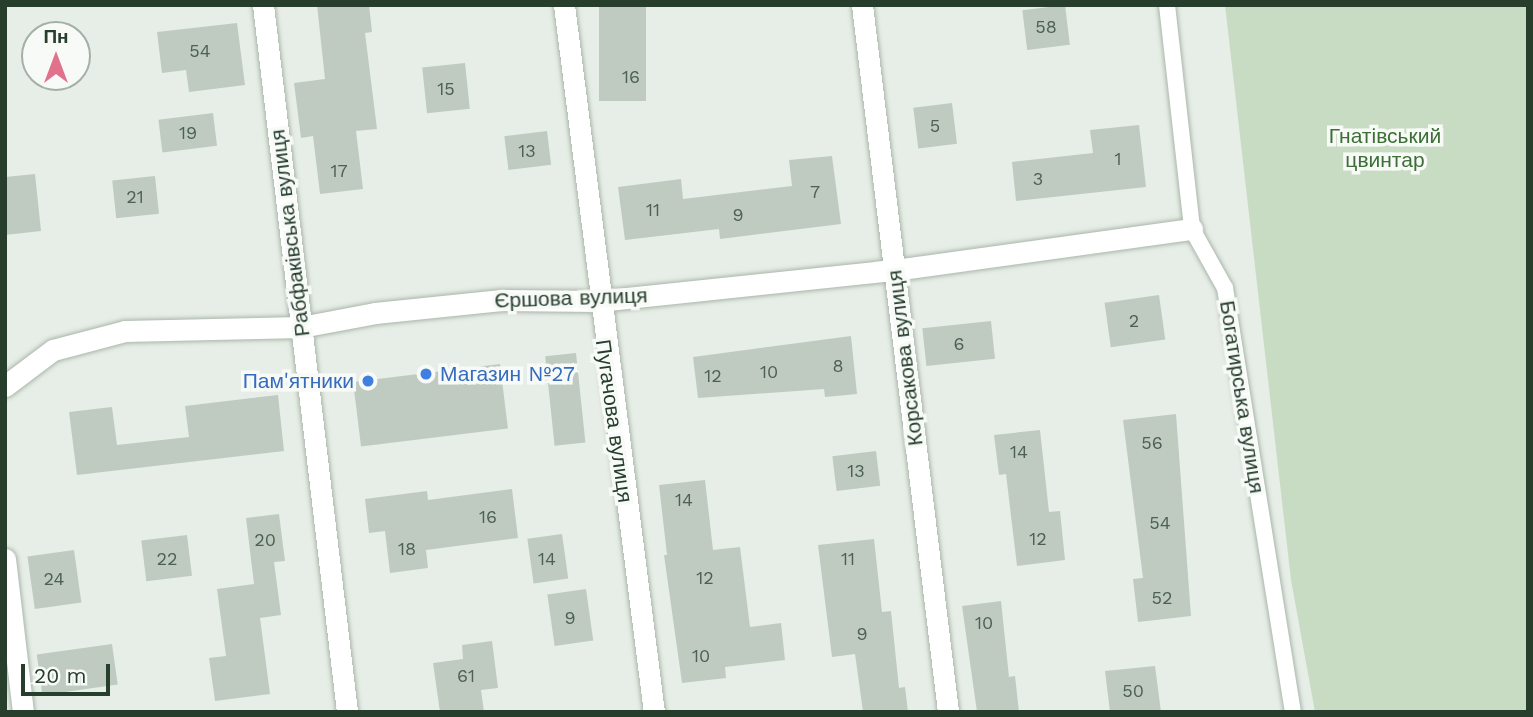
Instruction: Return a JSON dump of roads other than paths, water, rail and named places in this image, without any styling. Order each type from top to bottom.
[{"type":"street","name":"Рабфаківська вулиця","points":[[262,5],[347,712]]},
{"type":"street","name":"Пугачова вулиця","points":[[564,5],[598,301],[654,712]]},
{"type":"street","name":"Корсакова вулиця","points":[[862,5],[948,712]]},
{"type":"street","name":"Єршова вулиця","points":[[5,386],[53,349],[125,331],[301,327],[374,313],[501,300],[598,301],[895,270],[1192,229]]},
{"type":"street","points":[[5,559],[23,712]]},
{"type":"lane","name":"Богатирська вулиця","points":[[1167,5],[1192,229],[1225,288],[1293,712]]},
{"type":"place","name":"Магазин №27","points":[[426,374]]},
{"type":"place","name":"Пам'ятники","points":[[368,381]]},
{"type":"park label","name":"Гнатівський цвинтар","points":[[1385,148]]}]
